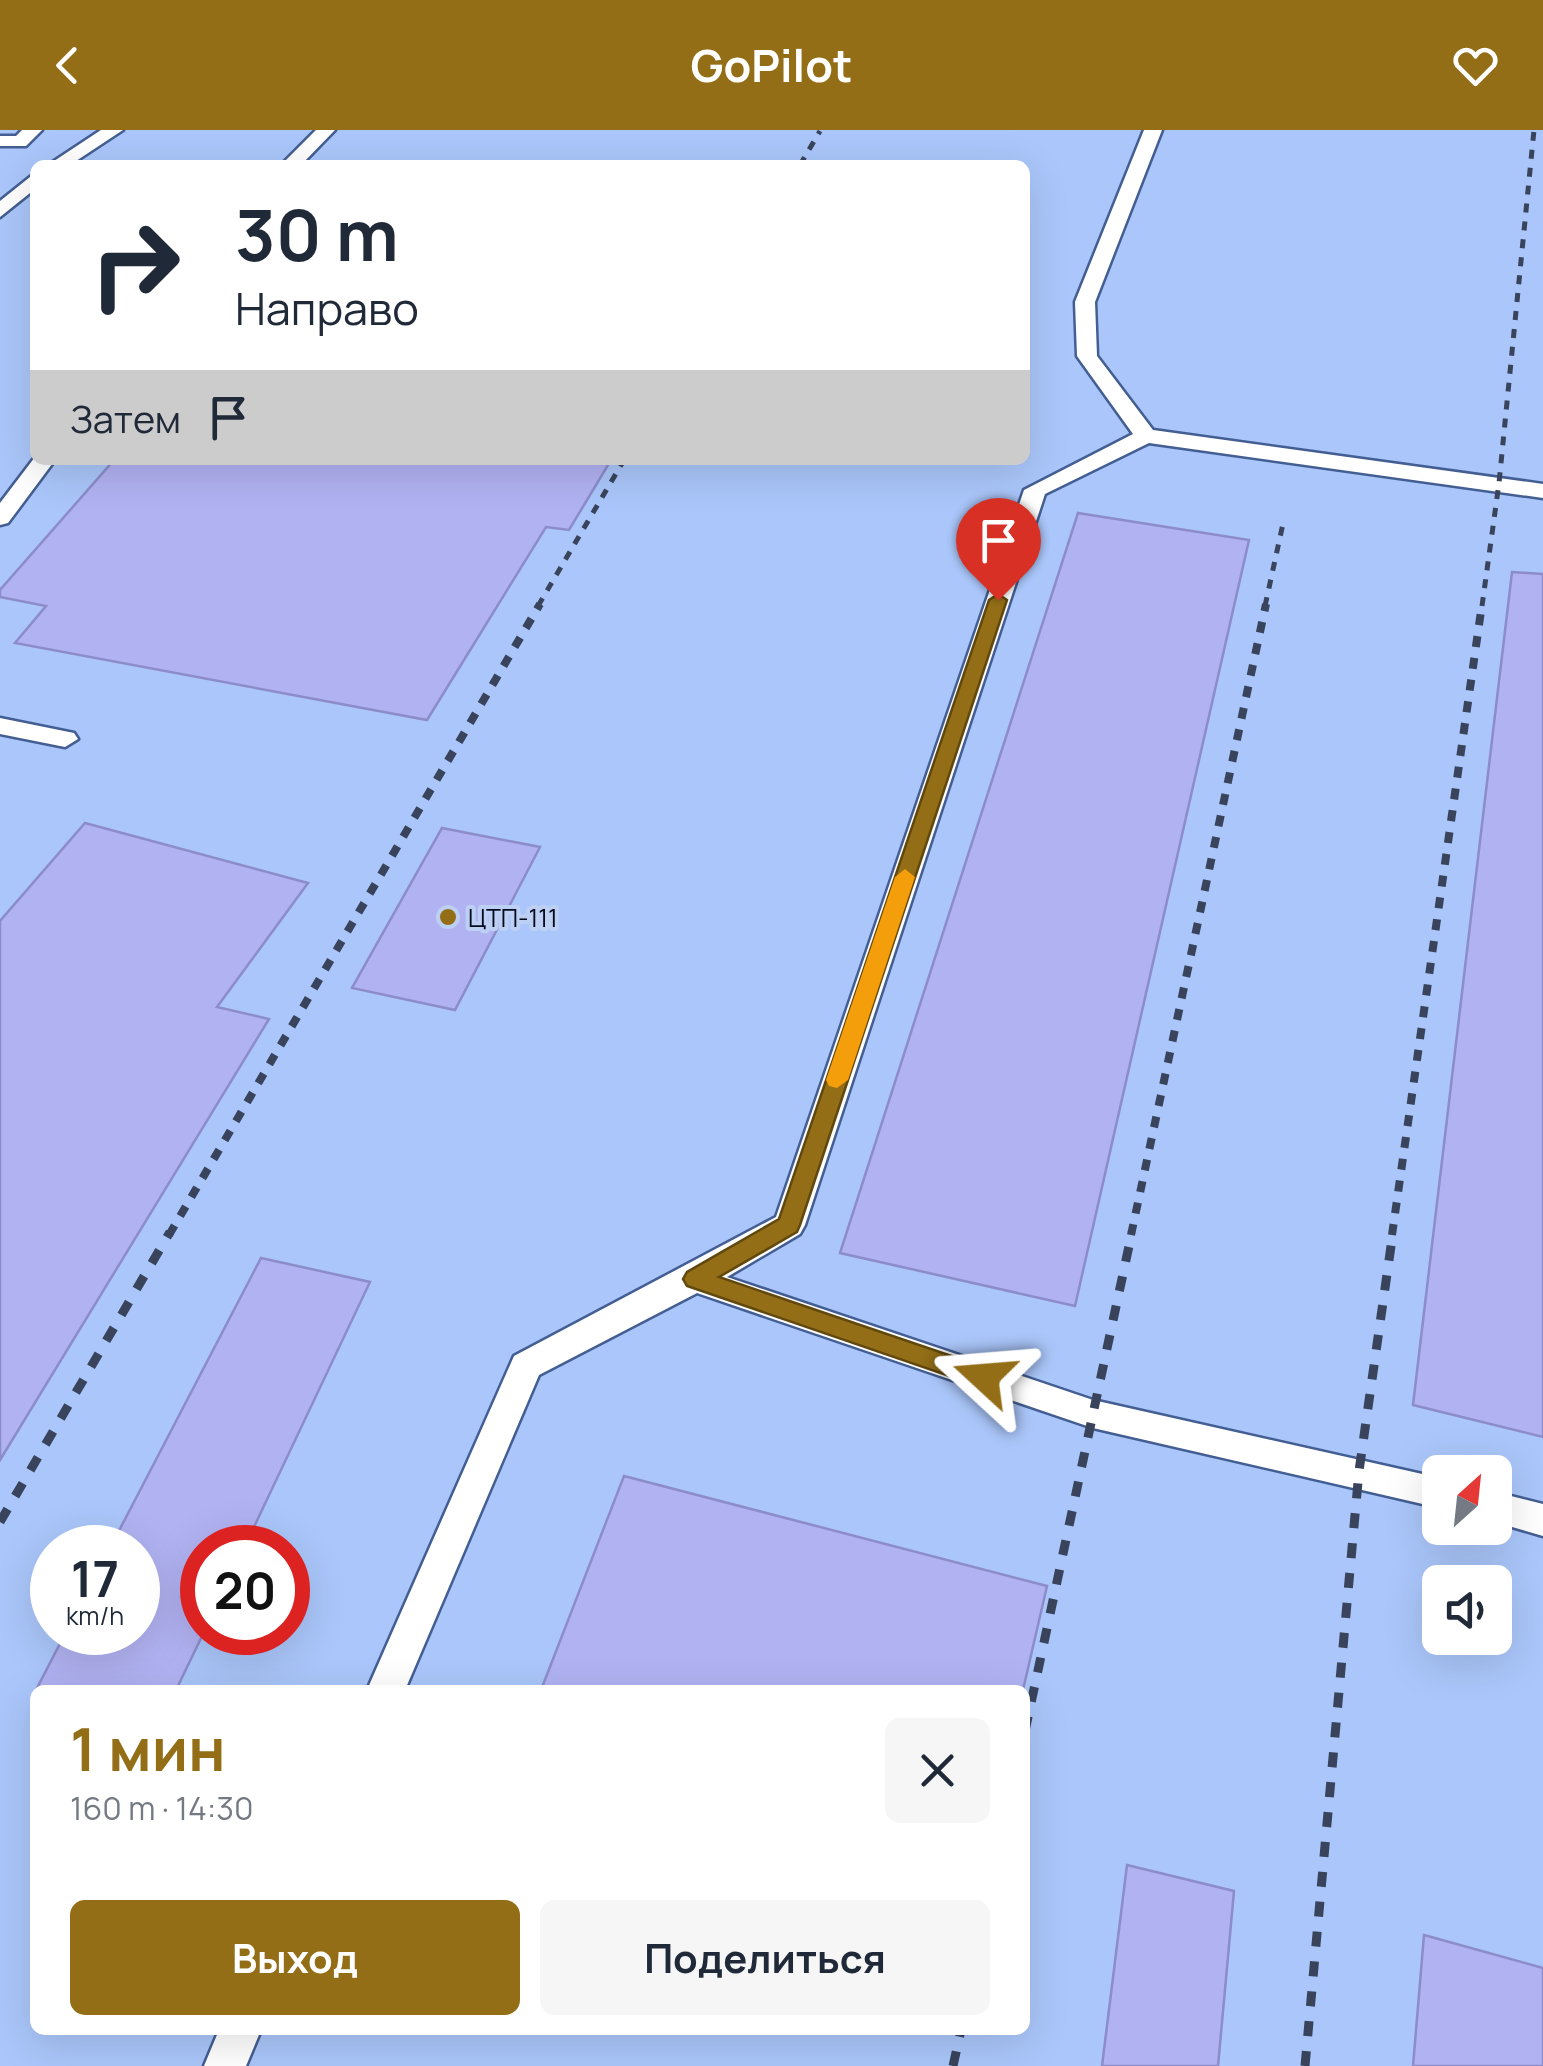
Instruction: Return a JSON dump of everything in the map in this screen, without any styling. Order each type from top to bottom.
[{"type":"lane","points":[[65,160],[114,130]]},
{"type":"lane","points":[[295,160],[326,130]]},
{"type":"lane","points":[[1146,436],[1087,356],[1085,302],[1154,130]]},
{"type":"lane","points":[[0,142],[27,136]]},
{"type":"lane","points":[[0,210],[30,183]]},
{"type":"lane","points":[[388,1685],[526,1366],[695,1279],[788,1225],[1035,490],[1146,436],[1543,491]]},
{"type":"lane","points":[[0,518],[40,465]]},
{"type":"lane","points":[[0,726],[66,740]]},
{"type":"lane","points":[[695,1279],[1093,1414],[1422,1489]]},
{"type":"lane","points":[[1512,1512],[1543,1520]]},
{"type":"lane","points":[[224,2066],[238,2035]]},
{"type":"shaded area","points":[[0,130],[1543,130],[1543,2066],[0,2066]]},
{"type":"building","points":[[110,465],[608,465],[569,530],[546,527],[427,720],[15,643],[46,606],[0,597],[0,590]]},
{"type":"building","points":[[1078,513],[1249,540],[1075,1306],[840,1253]]},
{"type":"building","points":[[1512,572],[1543,574],[1543,1437],[1413,1405]]},
{"type":"building","points":[[85,823],[308,883],[217,1007],[269,1019],[0,1460],[0,921]]},
{"type":"building","name":"ЦТП-111","points":[[442,828],[540,847],[455,1010],[352,988]]},
{"type":"building","points":[[261,1258],[370,1282],[255,1525],[180,1525],[180,1655],[193,1655],[178,1685],[39,1685],[54,1655],[160,1655],[160,1525],[122,1525]]},
{"type":"building","points":[[624,1476],[1047,1586],[1024,1685],[543,1685]]},
{"type":"building","points":[[1127,1865],[1234,1891],[1218,2066],[1102,2066]]},
{"type":"building","points":[[1424,1935],[1543,1968],[1543,2066],[1413,2066]]},
{"type":"railway","points":[[1482,606],[1499,483],[1534,130]]},
{"type":"railway","points":[[803,160],[820,131]]},
{"type":"railway","points":[[538,606],[621,465]]},
{"type":"railway","points":[[1265,606],[1284,519]]},
{"type":"railway","points":[[169,1235],[540,604]]},
{"type":"railway","points":[[1131,1235],[1266,604]]},
{"type":"railway","points":[[1392,1235],[1482,604]]},
{"type":"railway","points":[[0,1522],[170,1232]]},
{"type":"railway","points":[[1030,1708],[1132,1232]]},
{"type":"railway","points":[[1305,2066],[1359,1471],[1393,1232]]},
{"type":"railway","points":[[953,2066],[960,2035]]},
{"type":"slow traffic","points":[[837,1080],[905,877]]},
{"type":"place","name":"ЦТП-111","points":[[448,917]]},
{"type":"route","points":[[984,1377],[695,1279],[788,1225],[998,600]]}]
